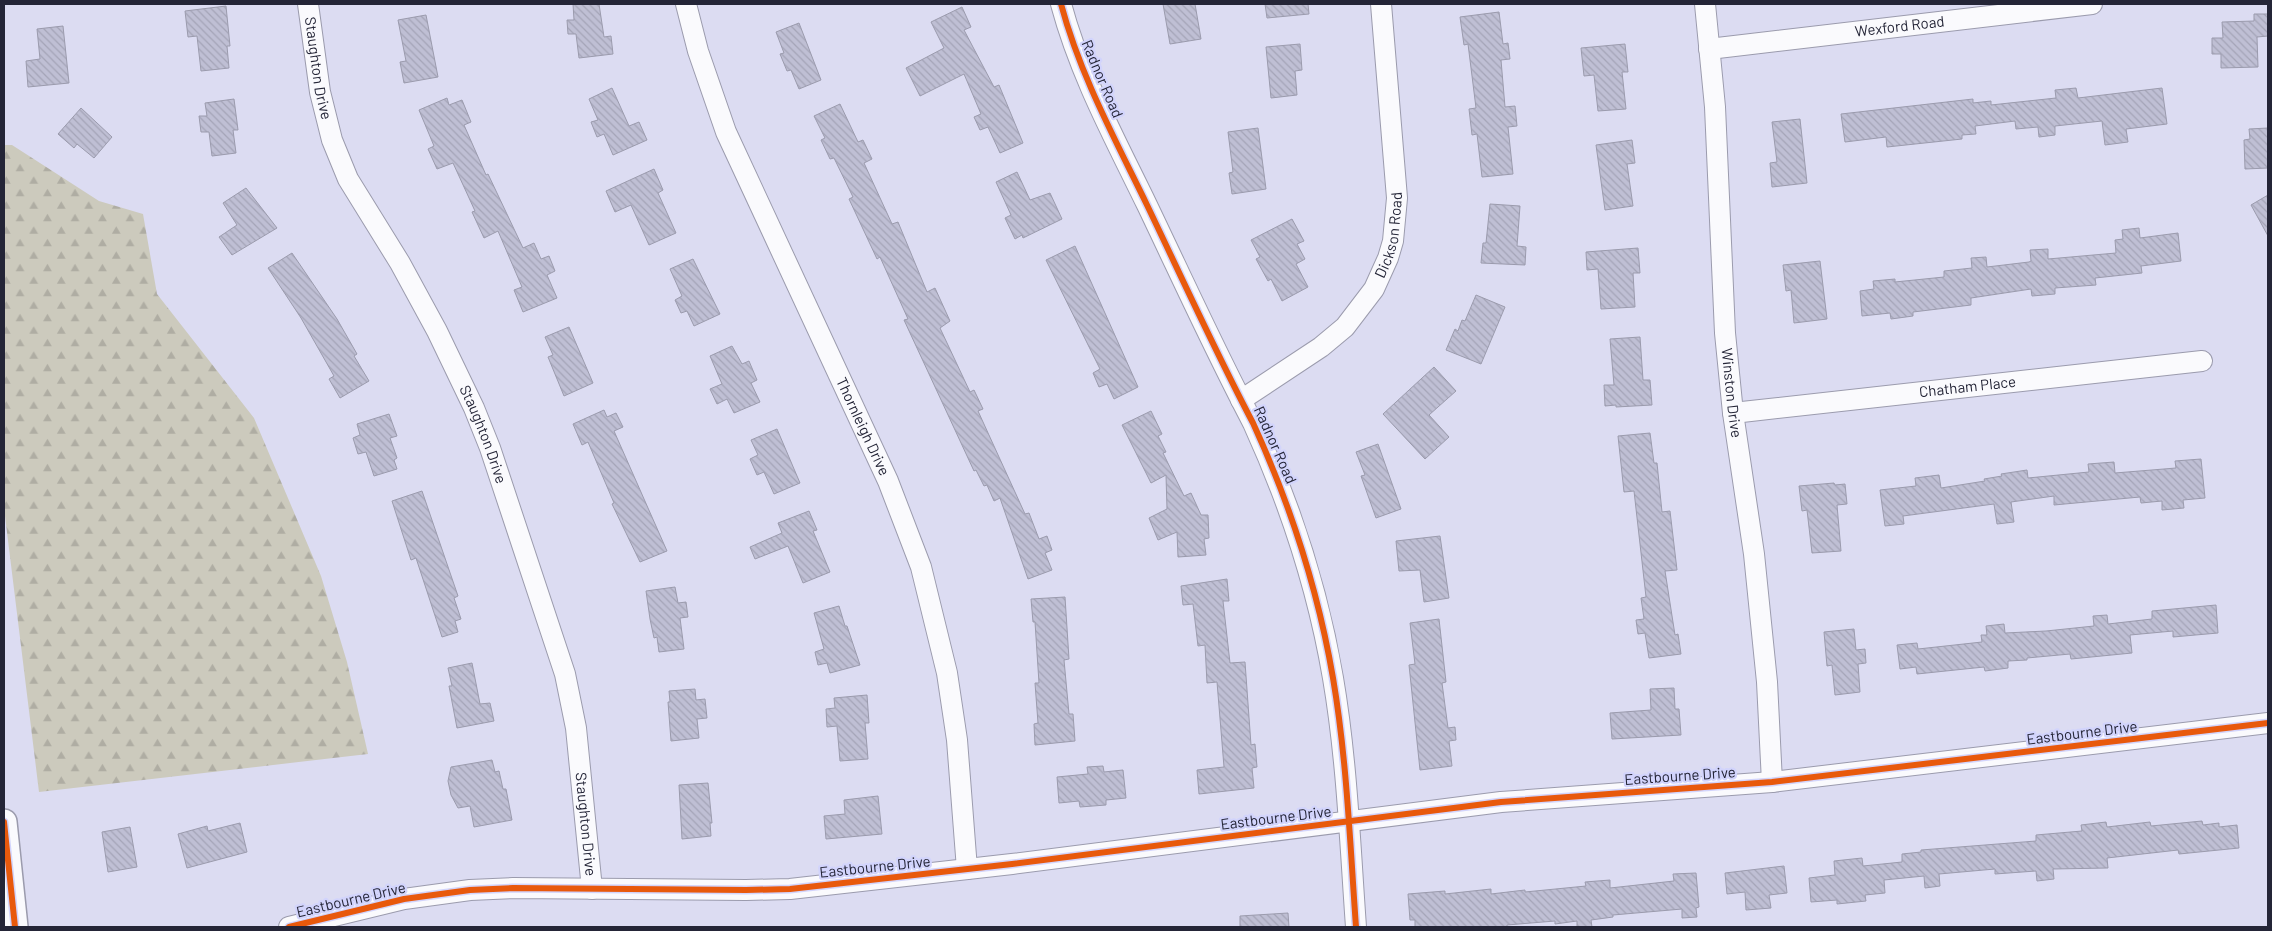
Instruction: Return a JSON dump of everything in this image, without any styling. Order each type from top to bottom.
[{"type":"main road","points":[[4,822],[14,927]]},
{"type":"street","name":"Staughton Drive","points":[[308,4],[320,92],[332,140],[348,179],[400,264],[437,331],[474,408],[490,448],[565,674],[576,728],[592,889]]},
{"type":"street","name":"Thornleigh Drive","points":[[686,4],[703,67],[726,132],[888,481],[921,567],[940,640],[951,698],[968,869]]},
{"type":"street","name":"Radnor Road","points":[[1061,4],[1073,44],[1113,137],[1267,453],[1294,523],[1323,628],[1337,702],[1356,927]]},
{"type":"street","name":"Dickson Road","points":[[1241,400],[1321,347],[1345,327],[1374,290],[1388,258],[1393,241],[1398,198],[1381,4]]},
{"type":"street","name":"Winston Drive","points":[[1705,4],[1715,107],[1725,333],[1733,413],[1754,554],[1767,682],[1772,782]]},
{"type":"street","name":"Wexford Road","points":[[1709,49],[2092,4]]},
{"type":"street","name":"Chatham Place","points":[[1733,413],[2202,362]]},
{"type":"street","name":"Eastbourne Drive","points":[[290,927],[387,903],[444,893],[513,888],[774,890],[968,869],[1501,802],[1772,782],[2268,723]]},
{"type":"green space","points":[[4,145],[12,145],[99,201],[143,214],[157,294],[254,418],[321,576],[347,662],[368,754],[39,792],[4,508]]},
{"type":"building","points":[[573,4],[599,4],[604,37],[611,36],[613,54],[579,58],[576,34],[568,34],[567,20],[574,20]]},
{"type":"building","points":[[1163,4],[1195,4],[1201,39],[1170,44]]},
{"type":"building","points":[[1265,4],[1308,4],[1309,14],[1267,18]]},
{"type":"building","points":[[226,6],[230,46],[227,46],[229,68],[201,71],[197,36],[188,37],[185,11]]},
{"type":"building","points":[[962,7],[971,27],[964,30],[994,87],[999,85],[1023,143],[1000,153],[988,127],[980,130],[974,117],[981,114],[964,74],[920,96],[906,68],[944,48],[931,22]]},
{"type":"building","points":[[1499,12],[1503,44],[1508,43],[1510,59],[1501,60],[1505,107],[1515,106],[1517,126],[1508,127],[1513,174],[1482,177],[1477,134],[1472,135],[1469,109],[1476,108],[1468,44],[1464,45],[1460,17]]},
{"type":"building","points":[[2254,14],[2268,14],[2268,36],[2257,37],[2258,67],[2221,68],[2221,54],[2212,54],[2212,38],[2223,38],[2222,22],[2254,21]]},
{"type":"building","points":[[426,15],[438,77],[404,83],[400,62],[406,61],[398,20]]},
{"type":"building","points":[[799,23],[821,80],[799,89],[791,70],[787,71],[780,54],[784,53],[776,32]]},
{"type":"building","points":[[63,26],[69,83],[28,87],[26,61],[40,59],[37,29]]},
{"type":"building","points":[[1300,44],[1302,70],[1295,71],[1297,95],[1271,98],[1266,47]]},
{"type":"building","points":[[1625,44],[1628,72],[1622,72],[1626,109],[1598,111],[1594,75],[1584,76],[1581,48]]},
{"type":"building","points":[[612,88],[629,126],[639,122],[647,140],[613,155],[604,134],[597,137],[591,122],[598,120],[589,99]]},
{"type":"building","points":[[2076,88],[2078,98],[2162,88],[2167,124],[2126,129],[2128,142],[2105,145],[2102,121],[2055,126],[2055,135],[2039,137],[2038,127],[2016,129],[2015,121],[1975,126],[1976,134],[1962,135],[1962,139],[1887,147],[1886,137],[1845,142],[1841,114],[1973,99],[1973,103],[1991,101],[1991,105],[2056,98],[2055,90]]},
{"type":"building","points":[[447,98],[449,105],[462,100],[471,122],[464,125],[486,175],[488,174],[523,248],[534,243],[541,259],[549,256],[555,271],[547,275],[557,298],[523,312],[514,290],[522,287],[498,231],[484,238],[472,212],[475,211],[453,163],[437,169],[428,149],[434,146],[419,110]]},
{"type":"building","points":[[234,99],[238,130],[233,130],[236,153],[212,156],[209,132],[201,132],[199,116],[207,116],[205,103]]},
{"type":"building","points":[[840,104],[858,142],[863,140],[872,159],[864,163],[892,224],[898,222],[927,292],[935,288],[950,321],[940,328],[970,392],[974,390],[983,409],[978,411],[1025,514],[1029,513],[1039,539],[1047,536],[1052,550],[1045,553],[1052,570],[1028,579],[1000,498],[994,501],[987,485],[984,486],[976,470],[974,471],[904,320],[908,319],[880,257],[877,259],[849,199],[853,197],[834,158],[830,159],[821,140],[825,138],[814,116]]},
{"type":"building","points":[[81,108],[112,137],[94,158],[77,144],[74,148],[58,134]]},
{"type":"building","points":[[1800,119],[1807,183],[1772,187],[1770,163],[1777,162],[1772,122]]},
{"type":"building","points":[[1258,128],[1266,189],[1232,194],[1229,173],[1233,172],[1228,132]]},
{"type":"building","points":[[2268,128],[2268,168],[2245,169],[2244,140],[2250,139],[2249,129]]},
{"type":"building","points":[[1632,140],[1635,163],[1627,164],[1633,206],[1605,210],[1596,145]]},
{"type":"building","points":[[654,169],[663,190],[658,193],[676,233],[649,245],[631,205],[615,212],[606,191]]},
{"type":"building","points":[[1017,172],[1030,200],[1050,193],[1062,219],[1023,238],[1022,235],[1015,239],[1005,218],[1011,215],[996,182]]},
{"type":"building","points":[[246,188],[277,228],[232,255],[219,237],[237,225],[223,203]]},
{"type":"building","points":[[2268,195],[2268,236],[2251,205]]},
{"type":"building","points":[[1490,204],[1520,206],[1517,246],[1526,247],[1525,265],[1481,263],[1483,243],[1486,243]]},
{"type":"building","points":[[1292,219],[1304,241],[1297,244],[1305,259],[1296,264],[1308,287],[1282,301],[1271,279],[1268,281],[1256,259],[1260,257],[1251,240]]},
{"type":"building","points":[[2139,228],[2140,238],[2178,233],[2181,261],[2141,266],[2142,273],[2095,278],[2096,285],[2055,288],[2055,294],[2032,296],[2031,289],[1971,298],[1971,305],[1913,312],[1913,316],[1891,319],[1890,313],[1862,316],[1860,291],[1874,289],[1873,281],[1895,279],[1895,282],[1944,277],[1944,271],[1972,268],[1971,258],[1986,257],[1987,267],[2029,262],[2031,261],[2030,250],[2048,249],[2048,259],[2116,253],[2115,240],[2123,239],[2122,230]]},
{"type":"building","points":[[1075,246],[1138,387],[1114,399],[1107,384],[1099,387],[1093,373],[1100,369],[1046,260]]},
{"type":"building","points":[[1638,248],[1640,273],[1633,273],[1635,307],[1601,309],[1598,269],[1587,270],[1586,252]]},
{"type":"building","points":[[292,253],[337,319],[357,354],[354,356],[369,381],[340,398],[329,379],[334,376],[301,318],[268,268]]},
{"type":"building","points":[[693,259],[720,314],[694,326],[687,311],[681,313],[675,300],[682,296],[670,269]]},
{"type":"building","points":[[1820,261],[1827,319],[1794,323],[1791,290],[1786,291],[1783,265]]},
{"type":"building","points":[[1476,295],[1505,307],[1481,364],[1446,350],[1455,329],[1458,331],[1462,320],[1465,321]]},
{"type":"building","points":[[569,327],[593,383],[564,396],[548,357],[553,355],[545,337]]},
{"type":"building","points":[[1640,337],[1643,380],[1650,380],[1652,405],[1605,406],[1604,385],[1614,385],[1610,339]]},
{"type":"building","points":[[732,346],[742,364],[749,361],[757,380],[751,383],[760,402],[734,413],[727,399],[717,404],[710,389],[722,384],[710,356]]},
{"type":"building","points":[[1434,367],[1456,391],[1429,415],[1449,437],[1425,459],[1383,414]]},
{"type":"building","points":[[604,410],[607,417],[616,413],[623,427],[614,431],[667,551],[640,562],[612,504],[614,503],[588,442],[582,445],[573,424]]},
{"type":"building","points":[[1151,411],[1162,434],[1158,436],[1166,452],[1163,453],[1184,496],[1191,493],[1201,515],[1208,515],[1209,538],[1204,539],[1206,555],[1178,557],[1177,532],[1158,540],[1149,518],[1167,509],[1166,475],[1151,483],[1122,425]]},
{"type":"building","points":[[389,414],[397,436],[390,438],[397,458],[394,460],[397,469],[374,476],[366,452],[358,454],[353,438],[360,435],[357,424]]},
{"type":"building","points":[[777,429],[800,483],[774,494],[764,472],[757,475],[750,459],[758,455],[751,440]]},
{"type":"building","points":[[1650,433],[1654,463],[1657,463],[1662,512],[1670,511],[1677,570],[1665,571],[1675,635],[1678,634],[1681,654],[1649,658],[1645,633],[1638,634],[1636,620],[1644,619],[1641,598],[1646,597],[1634,491],[1624,492],[1618,436]]},
{"type":"building","points":[[1378,444],[1401,509],[1376,518],[1361,476],[1365,475],[1356,452]]},
{"type":"building","points":[[2201,459],[2205,498],[2183,500],[2184,508],[2162,510],[2162,501],[2141,503],[2140,497],[2054,505],[2054,496],[2011,502],[2014,522],[1997,524],[1994,504],[1903,516],[1904,524],[1885,526],[1880,490],[1916,486],[1915,478],[1939,475],[1941,488],[1985,481],[1984,479],[2002,476],[2001,474],[2027,470],[2028,478],[2089,472],[2088,464],[2114,462],[2115,473],[2176,468],[2175,461]]},
{"type":"building","points":[[1834,483],[1835,485],[1845,484],[1847,504],[1837,505],[1841,551],[1812,553],[1807,510],[1802,511],[1799,486]]},
{"type":"building","points":[[422,491],[458,596],[454,598],[461,619],[455,621],[458,632],[442,637],[416,558],[411,560],[392,501]]},
{"type":"building","points":[[809,511],[817,530],[813,531],[830,572],[803,583],[788,546],[755,559],[750,547],[782,533],[778,523]]},
{"type":"building","points":[[1440,536],[1449,598],[1424,602],[1420,570],[1399,571],[1396,541]]},
{"type":"building","points":[[1227,579],[1229,601],[1223,601],[1230,663],[1245,662],[1251,745],[1255,744],[1257,767],[1252,768],[1254,788],[1199,794],[1197,770],[1224,767],[1217,682],[1207,683],[1205,645],[1198,646],[1193,604],[1183,605],[1181,586]]},
{"type":"building","points":[[675,587],[678,603],[686,602],[688,617],[680,618],[684,649],[659,652],[657,637],[654,638],[646,591]]},
{"type":"building","points":[[1065,597],[1069,659],[1064,660],[1069,714],[1073,714],[1075,741],[1035,745],[1034,724],[1038,723],[1035,683],[1039,683],[1035,622],[1033,622],[1031,599]]},
{"type":"building","points":[[2216,605],[2218,633],[2173,637],[2173,631],[2130,635],[2132,653],[2071,659],[2070,654],[2027,658],[2027,660],[2008,661],[2008,668],[1985,671],[1984,667],[1917,674],[1916,667],[1900,669],[1897,645],[1917,643],[1918,649],[1982,642],[1981,635],[1987,635],[1986,626],[2004,624],[2005,633],[2046,631],[2094,626],[2093,616],[2107,615],[2108,624],[2152,619],[2152,611]]},
{"type":"building","points":[[839,606],[860,665],[830,673],[827,663],[818,665],[815,652],[824,649],[814,613]]},
{"type":"building","points":[[1439,619],[1446,682],[1442,683],[1448,728],[1455,727],[1456,740],[1449,741],[1452,766],[1420,770],[1409,665],[1415,664],[1410,623]]},
{"type":"building","points":[[1854,629],[1856,650],[1865,649],[1866,663],[1858,664],[1860,692],[1835,695],[1832,665],[1827,666],[1824,632]]},
{"type":"building","points":[[472,663],[480,704],[490,703],[494,721],[457,728],[449,686],[452,686],[448,668]]},
{"type":"building","points":[[1674,688],[1675,709],[1679,709],[1681,735],[1612,739],[1610,713],[1651,710],[1650,689]]},
{"type":"building","points":[[695,689],[696,700],[705,699],[707,718],[697,719],[699,738],[671,741],[669,691]]},
{"type":"building","points":[[867,695],[869,723],[865,723],[868,759],[840,761],[837,726],[827,727],[826,709],[835,708],[834,698]]},
{"type":"building","points":[[492,760],[495,772],[499,771],[503,789],[506,789],[512,820],[474,827],[470,806],[458,808],[451,795],[448,781],[451,767]]},
{"type":"building","points":[[1103,766],[1104,772],[1123,770],[1126,798],[1106,800],[1106,805],[1080,807],[1079,801],[1059,803],[1057,777],[1088,774],[1087,767]]},
{"type":"building","points":[[708,783],[712,823],[710,823],[711,836],[682,839],[679,785]]},
{"type":"building","points":[[878,796],[882,834],[826,839],[824,816],[845,814],[844,800]]},
{"type":"building","points":[[2202,821],[2203,825],[2219,823],[2219,827],[2237,825],[2239,848],[2179,854],[2178,850],[2107,858],[2108,868],[2053,869],[2054,879],[2037,881],[2036,871],[1995,874],[1995,869],[1939,874],[1940,886],[1925,888],[1924,876],[1884,880],[1885,893],[1865,895],[1866,901],[1837,904],[1837,900],[1811,902],[1809,878],[1835,875],[1834,861],[1862,858],[1863,866],[1902,862],[1902,854],[1921,852],[1921,850],[2036,841],[2036,835],[2082,831],[2081,825],[2106,822],[2107,827],[2150,822],[2151,826]]},
{"type":"building","points":[[240,823],[247,852],[187,868],[178,834],[207,826],[208,831]]},
{"type":"building","points":[[130,827],[137,867],[108,872],[102,832]]},
{"type":"building","points":[[1784,866],[1787,893],[1769,895],[1771,908],[1746,910],[1745,892],[1727,894],[1725,873]]},
{"type":"building","points":[[1696,873],[1699,907],[1696,908],[1697,917],[1682,918],[1682,909],[1613,915],[1613,917],[1591,920],[1592,927],[1577,927],[1577,921],[1555,924],[1555,921],[1507,925],[1507,927],[1415,927],[1415,920],[1410,920],[1408,894],[1445,891],[1445,894],[1491,889],[1491,894],[1525,890],[1525,892],[1586,886],[1585,882],[1610,880],[1610,888],[1674,881],[1673,874]]},
{"type":"building","points":[[1288,913],[1289,927],[1240,927],[1240,916]]},
{"type":"cycle path","points":[[1061,4],[1078,56],[1099,106],[1253,423],[1291,516],[1319,612],[1327,645],[1338,709],[1348,802],[1356,927]]},
{"type":"cycle path","points":[[289,927],[404,899],[470,890],[513,888],[790,889],[1012,864],[1501,802],[1772,782],[2268,723]]},
{"type":"cycle path","points":[[4,822],[15,927]]}]
